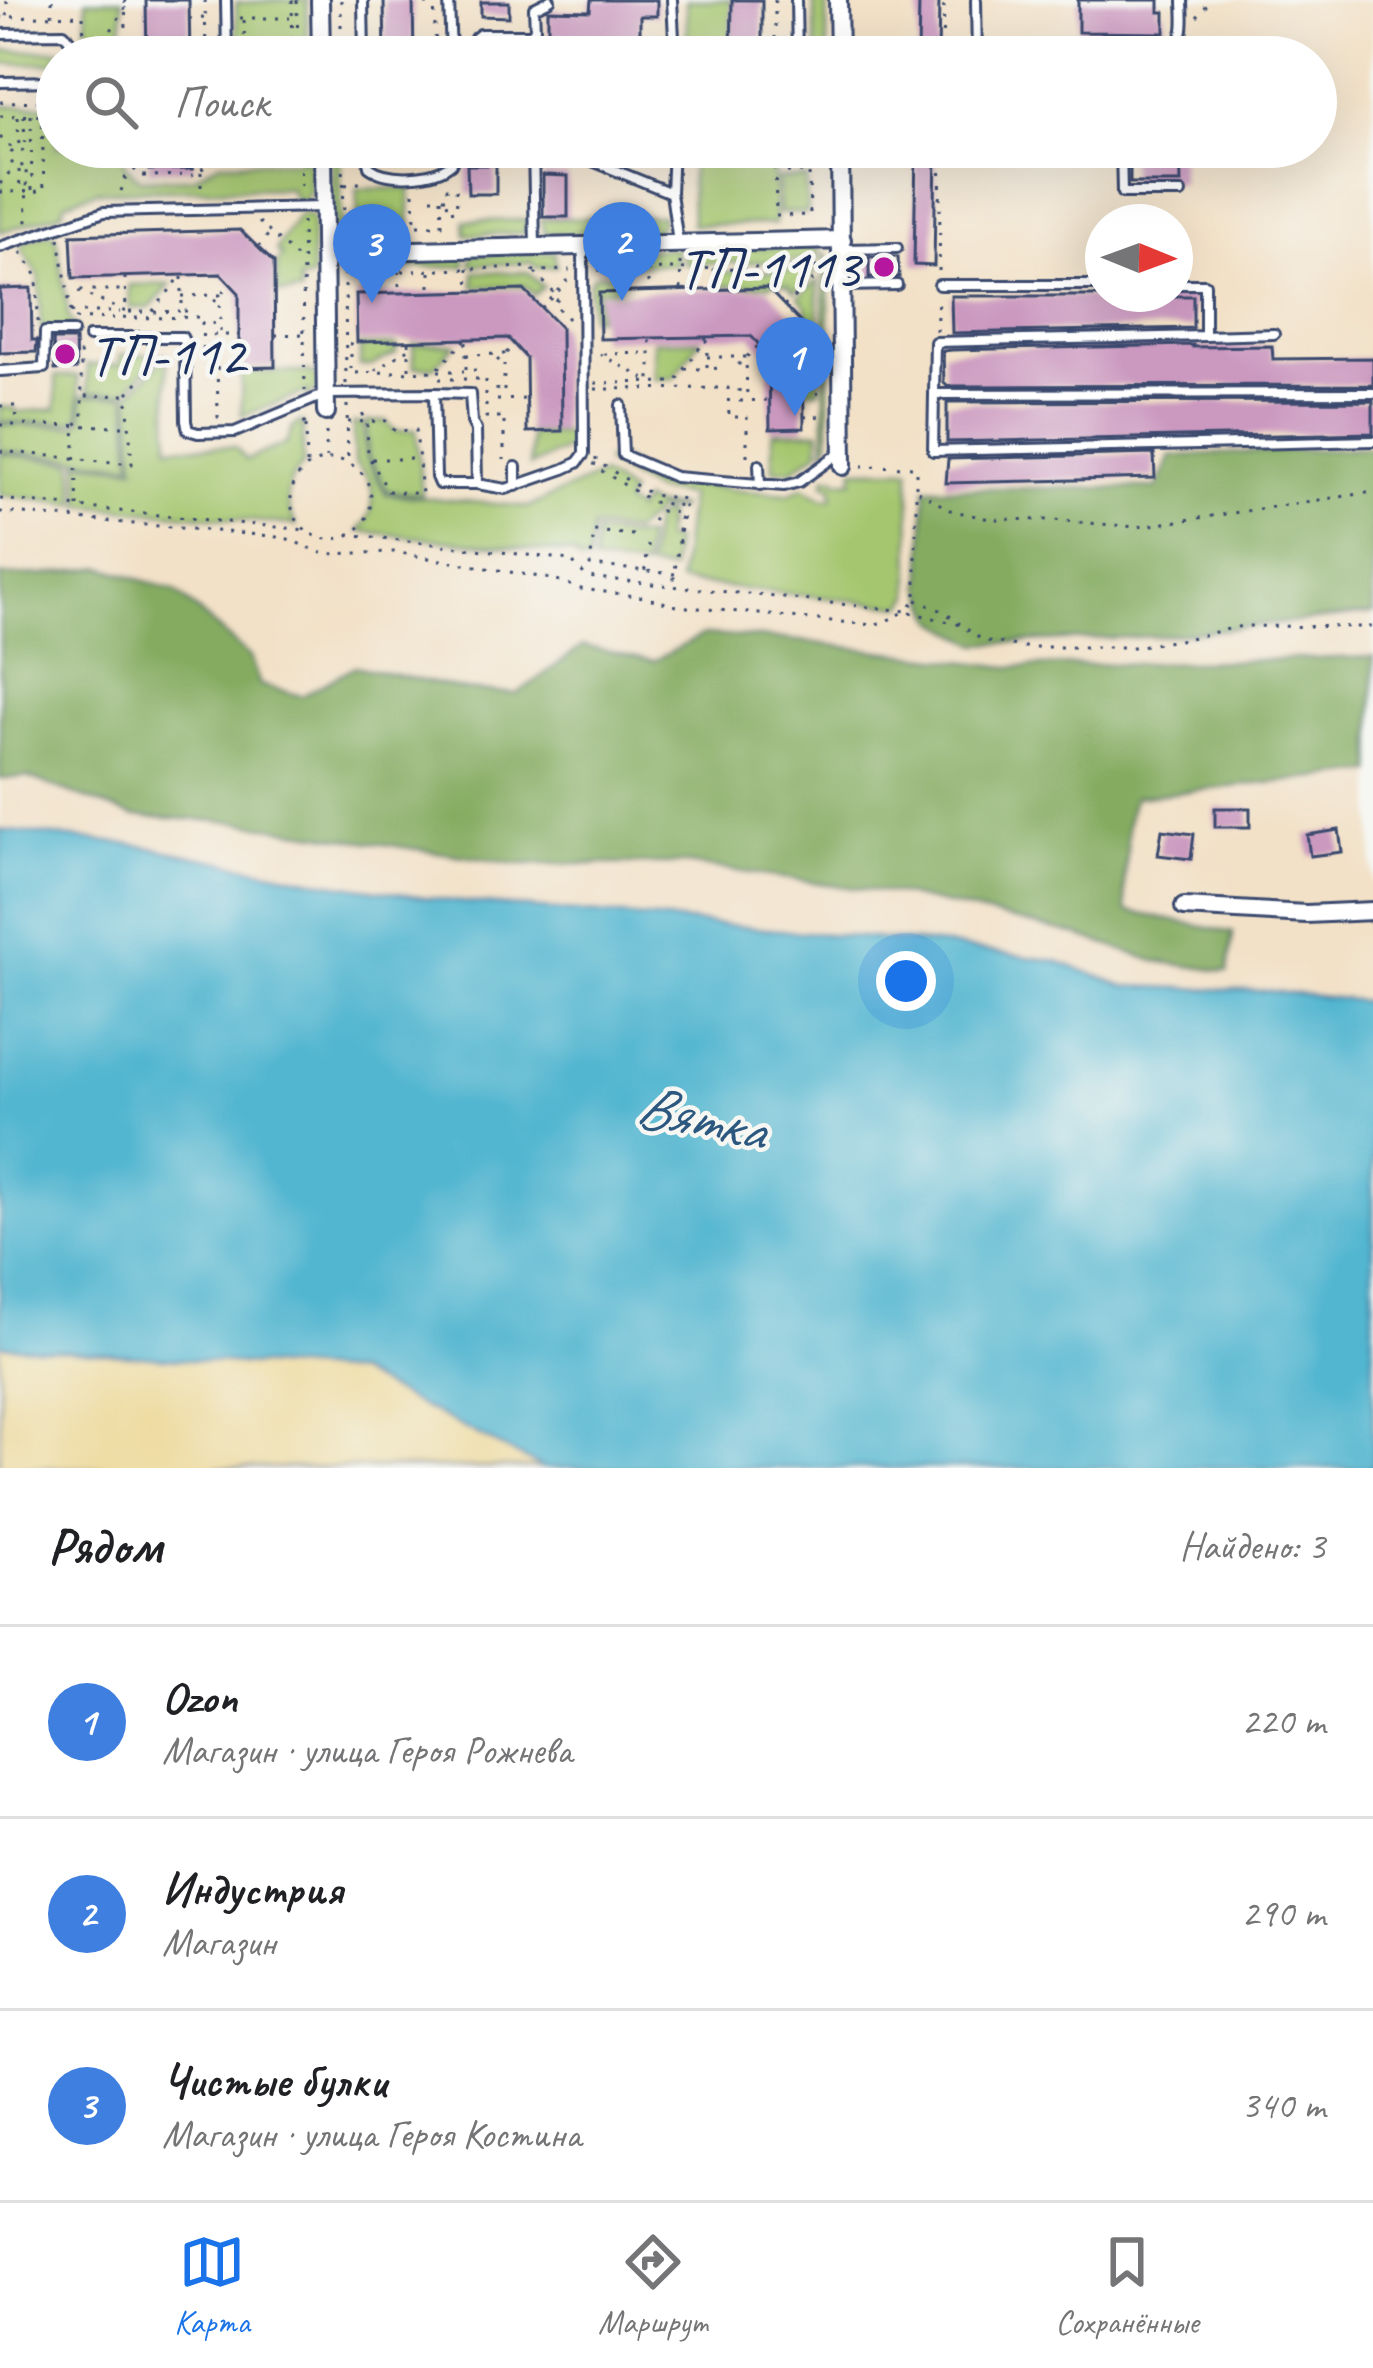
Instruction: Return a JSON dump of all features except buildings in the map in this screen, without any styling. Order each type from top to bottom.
[{"type":"street","points":[[320,0],[321,36]]},
{"type":"street","points":[[838,0],[838,36]]},
{"type":"street","points":[[324,168],[326,403]]},
{"type":"street","points":[[840,168],[843,458]]},
{"type":"street","points":[[326,252],[842,244]]},
{"type":"street","points":[[1184,907],[1306,914],[1373,911]]},
{"type":"lane","points":[[226,0],[227,36]]},
{"type":"lane","points":[[363,0],[364,36]]},
{"type":"lane","points":[[449,0],[450,36]]},
{"type":"lane","points":[[478,36],[531,34],[535,8],[550,0]]},
{"type":"lane","points":[[672,0],[674,36]]},
{"type":"lane","points":[[796,0],[797,36]]},
{"type":"lane","points":[[976,0],[976,36]]},
{"type":"lane","points":[[1182,36],[1183,0]]},
{"type":"lane","points":[[0,34],[66,36]]},
{"type":"lane","points":[[0,82],[36,81]]},
{"type":"lane","points":[[372,168],[382,175],[445,168]]},
{"type":"lane","points":[[533,168],[535,247]]},
{"type":"lane","points":[[608,168],[671,194]]},
{"type":"lane","points":[[672,168],[679,244]]},
{"type":"lane","points":[[1121,168],[1122,193],[1181,193]]},
{"type":"lane","points":[[0,247],[104,212],[325,207]]},
{"type":"lane","points":[[842,244],[897,248]]},
{"type":"lane","points":[[434,393],[437,481],[442,485],[477,484],[500,490],[564,469],[582,458],[590,387],[579,272],[583,246]]},
{"type":"lane","points":[[1193,284],[1205,284],[1205,336]]},
{"type":"lane","points":[[842,286],[897,285]]},
{"type":"lane","points":[[939,285],[1085,285]]},
{"type":"lane","points":[[0,370],[44,368],[45,332],[76,328]]},
{"type":"lane","points":[[1274,334],[935,342],[933,451],[1373,441]]},
{"type":"lane","points":[[84,340],[182,337],[186,421],[188,430],[197,433],[235,432],[346,393],[470,394],[477,484]]},
{"type":"lane","points":[[934,394],[1373,393]]},
{"type":"lane","points":[[621,405],[621,448],[626,458],[667,475],[793,485],[843,458]]},
{"type":"lane","points":[[516,469],[516,486]]},
{"type":"lane","points":[[759,469],[760,485]]},
{"type":"path","points":[[52,0],[52,16]]},
{"type":"path","points":[[205,0],[205,36]]},
{"type":"path","points":[[293,36],[294,0]]},
{"type":"path","points":[[294,0],[295,36]]},
{"type":"path","points":[[340,0],[341,36]]},
{"type":"path","points":[[775,0],[775,36]]},
{"type":"path","points":[[943,36],[944,0]]},
{"type":"path","points":[[7,1],[7,16]]},
{"type":"path","points":[[416,3],[435,2],[436,36]]},
{"type":"path","points":[[126,3],[127,36]]},
{"type":"path","points":[[107,36],[126,3]]},
{"type":"path","points":[[189,19],[205,18]]},
{"type":"path","points":[[244,18],[244,36]]},
{"type":"path","points":[[236,19],[292,18]]},
{"type":"path","points":[[0,102],[36,101]]},
{"type":"path","points":[[0,116],[36,115]]},
{"type":"path","points":[[0,136],[26,151],[24,116]]},
{"type":"path","points":[[24,116],[27,228]]},
{"type":"path","points":[[16,149],[10,160],[17,167]]},
{"type":"path","points":[[0,184],[17,167],[26,165],[26,192]]},
{"type":"path","points":[[0,192],[44,191],[43,168]]},
{"type":"path","points":[[121,191],[128,168]]},
{"type":"path","points":[[133,168],[142,176],[192,176],[204,168]]},
{"type":"path","points":[[300,168],[307,467]]},
{"type":"path","points":[[772,168],[776,216],[809,215],[809,172],[786,172],[786,168]]},
{"type":"path","points":[[935,342],[941,168]]},
{"type":"path","points":[[201,170],[201,189]]},
{"type":"path","points":[[413,191],[415,226],[442,225],[444,198],[431,198]]},
{"type":"path","points":[[252,215],[303,263]]},
{"type":"path","points":[[57,227],[76,328]]},
{"type":"path","points":[[258,247],[270,233]]},
{"type":"path","points":[[679,244],[681,290]]},
{"type":"path","points":[[20,250],[37,276],[38,334]]},
{"type":"path","points":[[349,380],[344,273],[530,267],[559,298],[554,304],[576,328],[576,309]]},
{"type":"path","points":[[784,306],[822,275],[814,267]]},
{"type":"path","points":[[534,271],[824,267]]},
{"type":"path","points":[[714,268],[715,289]]},
{"type":"path","points":[[469,269],[469,292]]},
{"type":"path","points":[[621,269],[622,292]]},
{"type":"path","points":[[647,269],[648,291]]},
{"type":"path","points":[[430,270],[430,292]]},
{"type":"path","points":[[399,271],[399,293]]},
{"type":"path","points":[[371,272],[372,294]]},
{"type":"path","points":[[576,291],[579,272]]},
{"type":"path","points":[[542,309],[579,272]]},
{"type":"path","points":[[70,312],[152,312],[186,311],[182,275],[152,312]]},
{"type":"path","points":[[125,277],[126,312]]},
{"type":"path","points":[[214,301],[230,284]]},
{"type":"path","points":[[67,290],[125,290]]},
{"type":"path","points":[[75,290],[126,312]]},
{"type":"path","points":[[182,296],[220,295]]},
{"type":"path","points":[[220,295],[220,335]]},
{"type":"path","points":[[213,322],[214,335],[239,335]]},
{"type":"path","points":[[275,335],[304,334]]},
{"type":"path","points":[[590,387],[676,382],[706,337],[707,369]]},
{"type":"path","points":[[650,338],[650,382]]},
{"type":"path","points":[[436,371],[466,339],[466,370]]},
{"type":"path","points":[[74,426],[83,419],[84,340]]},
{"type":"path","points":[[409,340],[409,371]]},
{"type":"path","points":[[346,344],[351,344],[346,393],[348,463]]},
{"type":"path","points":[[497,361],[515,345]]},
{"type":"path","points":[[738,365],[759,345]]},
{"type":"path","points":[[371,372],[409,349]]},
{"type":"path","points":[[585,355],[650,353]]},
{"type":"path","points":[[0,452],[132,464],[127,395],[164,354]]},
{"type":"path","points":[[466,355],[504,354]]},
{"type":"path","points":[[504,354],[504,400]]},
{"type":"path","points":[[599,354],[650,382]]},
{"type":"path","points":[[707,357],[746,357]]},
{"type":"path","points":[[746,357],[747,400]]},
{"type":"path","points":[[685,369],[718,368]]},
{"type":"path","points":[[351,373],[477,370]]},
{"type":"path","points":[[441,379],[486,379],[486,417],[504,417],[504,471],[516,469]]},
{"type":"path","points":[[349,380],[374,380]]},
{"type":"path","points":[[590,387],[728,388],[729,417],[747,417],[747,473],[759,469]]},
{"type":"path","points":[[497,388],[497,400],[526,399]]},
{"type":"path","points":[[740,389],[740,401],[770,400]]},
{"type":"path","points":[[804,394],[842,392]]},
{"type":"path","points":[[346,393],[367,422],[370,459],[388,491],[422,494],[415,420]]},
{"type":"path","points":[[82,396],[127,395]]},
{"type":"path","points":[[326,403],[326,459]]},
{"type":"path","points":[[0,406],[16,406],[17,425]]},
{"type":"path","points":[[804,417],[824,416]]},
{"type":"path","points":[[367,422],[386,421],[394,431],[416,430]]},
{"type":"path","points":[[0,425],[129,426]]},
{"type":"path","points":[[74,426],[78,507]]},
{"type":"path","points":[[0,512],[272,536],[324,554],[394,552],[677,606],[872,625],[906,611],[916,599],[916,466],[843,458]]},
{"type":"path","points":[[306,530],[292,508],[291,494],[307,467],[326,459],[348,463],[368,484],[369,509],[364,521],[348,534]]},
{"type":"path","points":[[370,459],[419,459]]},
{"type":"path","points":[[596,461],[594,466],[652,502],[683,506],[676,540],[680,541]]},
{"type":"path","points":[[916,490],[950,510],[989,519],[1138,527],[1373,492]]},
{"type":"path","points":[[0,499],[570,560],[587,577],[906,611],[961,625]]},
{"type":"path","points":[[653,521],[661,511],[680,513]]},
{"type":"path","points":[[590,565],[594,531],[634,535]]},
{"type":"path","points":[[645,571],[649,538]]},
{"type":"path","points":[[573,563],[675,574]]},
{"type":"path","points":[[916,599],[944,611],[982,640],[1002,645],[1133,647],[1242,626],[1373,627]]},
{"type":"green space","points":[[86,0],[122,0],[123,36],[87,36]]},
{"type":"green space","points":[[307,0],[308,36],[237,36],[236,3]]},
{"type":"green space","points":[[686,0],[732,0],[731,36],[687,36]]},
{"type":"green space","points":[[814,0],[827,0],[827,36],[815,36]]},
{"type":"green space","points":[[36,50],[36,63],[0,64],[0,51]]},
{"type":"green space","points":[[36,105],[36,168],[127,168],[140,179],[193,178],[209,168],[309,168],[310,192],[303,201],[294,198],[289,188],[97,191],[66,202],[61,213],[0,232],[0,106]]},
{"type":"green space","points":[[332,168],[340,168],[342,244],[334,232]]},
{"type":"green space","points":[[691,168],[774,169],[775,224],[692,225]]},
{"type":"green space","points":[[806,178],[807,213],[779,213],[778,179]]},
{"type":"green space","points":[[410,188],[410,226],[358,227],[357,189]]},
{"type":"green space","points":[[303,214],[312,222],[312,275],[300,280],[301,293],[277,293],[277,262],[282,256],[276,250]]},
{"type":"green space","points":[[662,215],[654,231],[548,234],[540,219]]},
{"type":"green space","points":[[526,220],[523,233],[466,235],[465,221]]},
{"type":"green space","points":[[48,233],[56,236],[69,318],[76,328],[41,329],[39,276],[21,248],[25,241]]},
{"type":"green space","points":[[818,247],[818,261],[684,264],[683,249]]},
{"type":"green space","points":[[676,248],[676,264],[615,265],[625,250]]},
{"type":"green space","points":[[555,252],[556,267],[471,265],[471,255]]},
{"type":"green space","points":[[824,253],[829,261],[829,442],[825,451]]},
{"type":"green space","points":[[464,254],[465,266],[402,268],[402,256]]},
{"type":"green space","points":[[814,270],[795,292],[775,282],[718,286],[717,272]]},
{"type":"green space","points":[[474,272],[528,272],[543,287],[534,295],[525,286],[474,287]]},
{"type":"green space","points":[[597,274],[617,274],[618,289],[597,290],[597,317],[590,317],[589,281]]},
{"type":"green space","points":[[818,280],[819,390],[806,390],[809,321],[799,297]]},
{"type":"green space","points":[[171,284],[150,308],[130,308],[129,285]]},
{"type":"green space","points":[[700,340],[674,378],[654,379],[653,341]]},
{"type":"green space","points":[[413,344],[455,344],[434,367],[414,367]]},
{"type":"green space","points":[[396,345],[396,353],[371,366],[360,366],[360,346]]},
{"type":"green space","points":[[160,354],[125,392],[88,393],[87,365],[119,365],[120,355]]},
{"type":"green space","points":[[167,355],[169,446],[235,447],[246,460],[287,443],[292,429],[303,423],[303,465],[288,493],[296,525],[81,505],[79,462],[135,467],[130,394]]},
{"type":"green space","points":[[241,372],[310,372],[317,377],[318,390],[242,416]]},
{"type":"green space","points":[[56,376],[78,376],[80,416],[72,422],[0,422],[0,407],[16,412],[56,409]]},
{"type":"green space","points":[[127,395],[132,464],[0,451],[0,425],[74,426],[83,419],[82,396]]},
{"type":"green space","points":[[386,421],[395,431],[416,430],[422,494],[388,491],[368,455],[367,422]]},
{"type":"green space","points":[[353,424],[363,424],[365,456],[386,494],[528,507],[601,475],[630,493],[624,503],[636,511],[643,501],[679,507],[657,510],[634,532],[592,528],[588,562],[572,554],[359,531],[373,496],[367,478],[354,463]]},
{"type":"green space","points":[[819,431],[819,451],[792,470],[773,470],[773,432]]},
{"type":"green space","points":[[575,433],[572,446],[530,466],[530,434]]},
{"type":"green space","points":[[1373,447],[1373,614],[1158,636],[977,644],[936,621],[922,586],[926,488],[1157,488],[1171,456]]},
{"type":"green space","points":[[0,454],[74,462],[76,504],[0,495]]},
{"type":"green space","points":[[620,459],[661,481],[790,494],[803,487],[824,499],[833,498],[826,476],[853,480],[854,469],[910,469],[911,596],[903,606],[679,582],[689,496],[653,491],[606,463]]},
{"type":"green space","points":[[667,515],[664,540],[674,541],[671,571],[647,568],[653,521]]},
{"type":"green space","points":[[596,533],[646,538],[643,568],[593,562]]},
{"type":"green space","points":[[103,567],[175,591],[250,657],[260,685],[302,696],[355,666],[465,690],[517,694],[583,646],[653,661],[703,635],[783,639],[1009,667],[1373,657],[1373,772],[1134,797],[1124,888],[1127,911],[1233,933],[1228,972],[1155,961],[1074,934],[903,895],[686,864],[516,864],[237,822],[133,816],[27,777],[0,779],[0,576]]},
{"type":"sand","points":[[0,1345],[355,1373],[543,1468],[0,1468]]},
{"type":"water","name":"Вятка","points":[[0,830],[137,845],[451,901],[928,943],[1057,961],[1125,986],[1269,991],[1373,1002],[1373,1468],[543,1468],[355,1373],[0,1345]]},
{"type":"place","name":"ТП-1113","points":[[884,267]]},
{"type":"place","name":"Индустрия","points":[[622,301]]},
{"type":"place","name":"Чистые булки","points":[[372,303]]},
{"type":"place","name":"ТП-112","points":[[65,354]]},
{"type":"place","name":"Ozon","points":[[795,416]]}]
